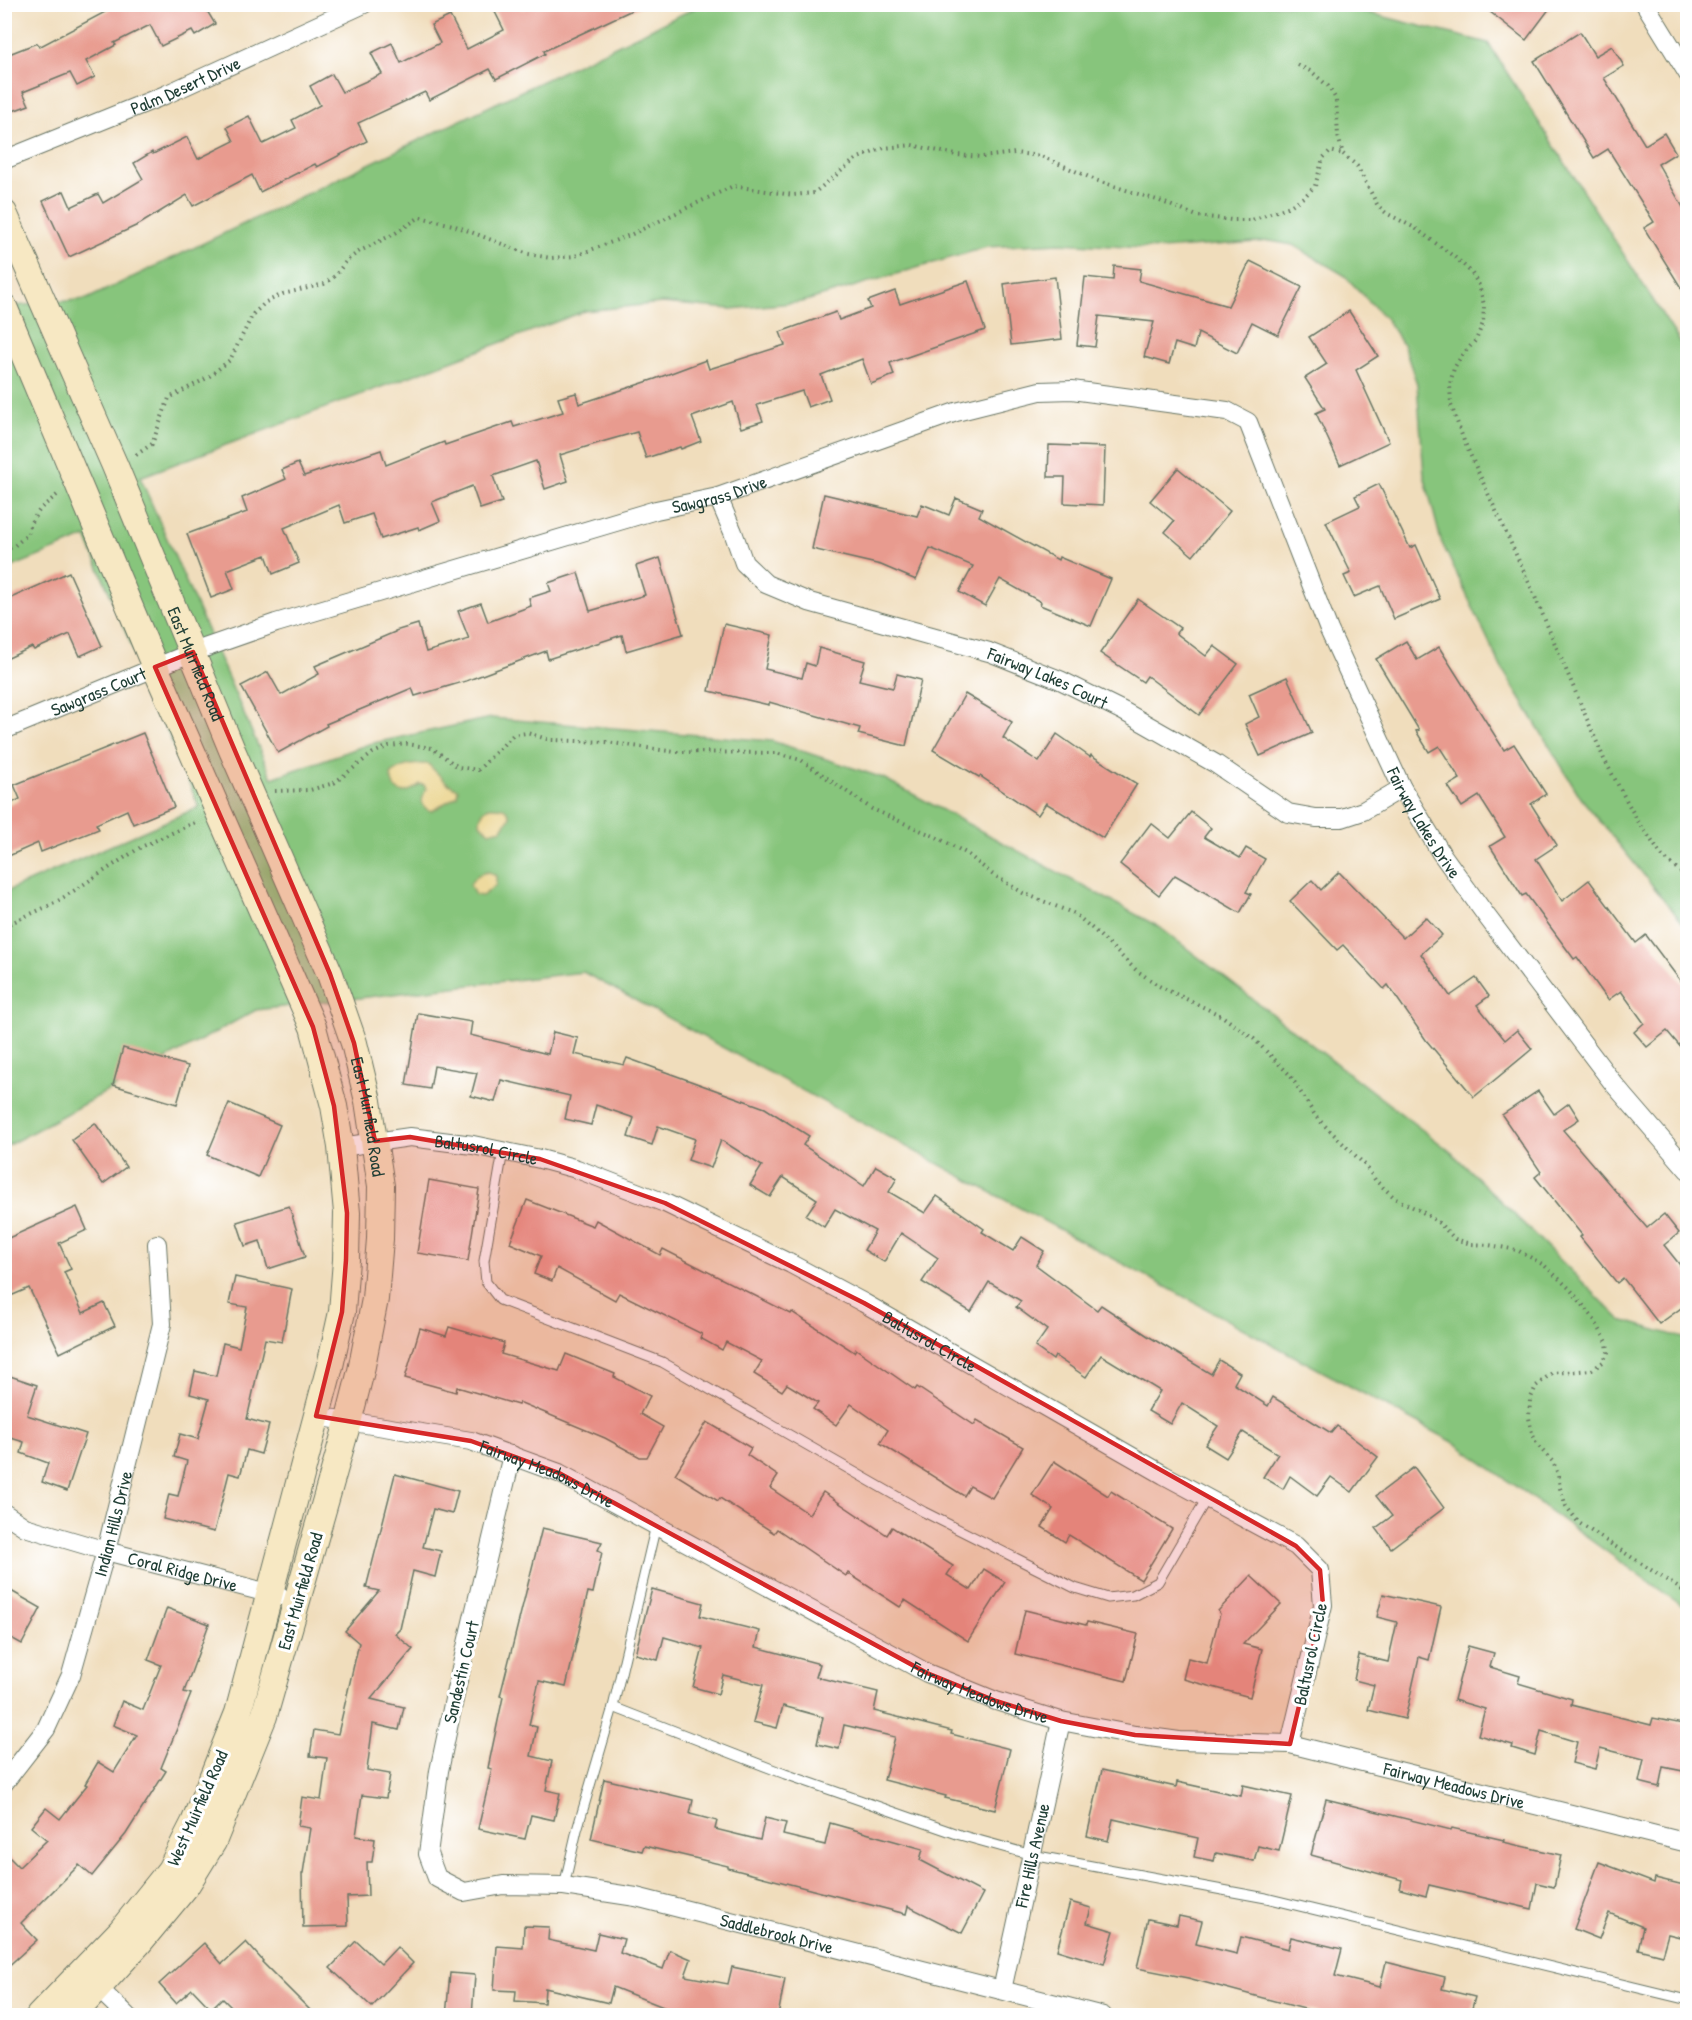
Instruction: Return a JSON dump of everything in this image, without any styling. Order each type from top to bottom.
[{"type":"street","name":"Palm Desert Drive","points":[[4,160],[165,95],[364,4]]},
{"type":"street","points":[[1645,4],[1688,74]]},
{"type":"street","name":"East Muirfield Road","points":[[4,213],[115,466],[330,974],[354,1043],[375,1140],[381,1186],[380,1239],[375,1299],[348,1422],[264,1716],[213,1842],[186,1886],[90,1980],[72,2016]]},
{"type":"street","name":"East Muirfield Road","points":[[4,308],[155,667],[313,1027],[334,1106],[347,1213],[342,1312],[270,1594]]},
{"type":"street","name":"Sawgrass Drive","points":[[193,652],[287,620],[656,510],[718,497],[956,412],[1040,391],[1072,390],[1227,411],[1248,422]]},
{"type":"street","name":"Fairway Lakes Drive","points":[[1248,422],[1329,630],[1402,788],[1442,853],[1488,918],[1613,1083],[1688,1170]]},
{"type":"street","name":"Fairway Lakes Court","points":[[718,497],[744,563],[766,584],[809,602],[988,652],[1060,680],[1123,711],[1216,764],[1288,813],[1316,818],[1342,818],[1363,811],[1402,788]]},
{"type":"street","name":"Sawgrass Court","points":[[4,730],[193,652]]},
{"type":"street","name":"Baltusrol Circle","points":[[340,1147],[375,1140],[410,1137],[503,1151],[540,1159],[609,1180],[704,1220],[791,1264],[1296,1546],[1320,1570],[1323,1605],[1290,1744]]},
{"type":"street","name":"Indian Hills Drive","points":[[4,1783],[46,1729],[71,1675],[106,1551],[162,1324],[157,1244]]},
{"type":"street","name":"Fairway Meadows Drive","points":[[316,1416],[471,1441],[560,1473],[927,1673],[996,1701],[1061,1721],[1179,1741],[1290,1744],[1688,1843]]},
{"type":"street","name":"Sandestin Court","points":[[448,1885],[437,1878],[428,1854],[440,1771],[457,1685],[512,1455]]},
{"type":"street","name":"Coral Ridge Drive","points":[[4,1513],[25,1527],[106,1551],[297,1600]]},
{"type":"street","name":"West Muirfield Road","points":[[39,2016],[90,1980],[121,1931],[170,1870],[195,1823],[238,1713],[270,1594]]},
{"type":"street","name":"Fire Hills Avenue","points":[[1002,1990],[1061,1721]]},
{"type":"street","name":"Saddlebrook Drive","points":[[448,1885],[464,1892],[503,1885],[564,1886],[636,1897],[1103,2016]]},
{"type":"street","points":[[90,1980],[127,2016]]},
{"type":"lane","points":[[503,1151],[484,1261],[486,1282],[500,1300],[662,1362],[924,1512],[1065,1583],[1108,1598],[1133,1595],[1158,1582],[1207,1498]]},
{"type":"lane","points":[[564,1886],[577,1830],[614,1707],[657,1524]]},
{"type":"lane","points":[[614,1707],[796,1778],[960,1835],[1032,1855],[1266,1898],[1688,2000]]},
{"type":"path","points":[[1298,65],[1312,72],[1328,86],[1336,99],[1338,136],[1343,154]]},
{"type":"path","points":[[115,466],[152,444],[169,398],[207,378],[230,360],[253,314],[266,302],[284,294],[324,284],[335,276],[347,260],[420,217],[453,225],[528,254],[552,258],[575,256],[630,235],[733,186],[793,195],[814,193],[856,159],[884,148],[912,145],[956,155],[982,157],[1015,153],[1041,156],[1098,181],[1160,201],[1197,216],[1252,220],[1290,206],[1305,196],[1315,186],[1323,158],[1330,151],[1343,154],[1357,166],[1378,206],[1386,213],[1415,228],[1456,258],[1471,272],[1479,285],[1484,305],[1483,323],[1476,339],[1462,354],[1454,368],[1450,384],[1454,414],[1604,759],[1636,818],[1662,856],[1688,878]]},
{"type":"path","points":[[4,550],[13,547],[28,534],[31,522],[52,497],[79,482]]},
{"type":"path","points":[[254,799],[279,790],[289,792],[310,790],[334,783],[373,753],[389,746],[407,744],[432,748],[458,767],[478,770],[513,735],[527,733],[550,740],[606,742],[675,752],[776,753],[801,760],[872,809],[938,838],[1023,893],[1075,914],[1136,970],[1159,986],[1222,1016],[1254,1039],[1290,1075],[1316,1117],[1396,1199],[1439,1223],[1455,1239],[1471,1244],[1516,1250],[1544,1265],[1569,1288],[1592,1316],[1607,1342],[1608,1352],[1603,1362],[1592,1370],[1552,1373],[1536,1386],[1530,1400],[1529,1418],[1532,1433],[1538,1446],[1552,1462],[1558,1474],[1566,1506],[1580,1522],[1688,1594]]},
{"type":"path","points":[[4,926],[55,903],[141,847],[218,812]]},
{"type":"highlighted area","points":[[193,652],[330,974],[354,1043],[375,1141],[410,1137],[540,1159],[665,1203],[864,1303],[1296,1546],[1320,1570],[1323,1605],[1290,1744],[1135,1735],[1061,1721],[996,1701],[927,1673],[559,1473],[471,1441],[316,1416],[342,1312],[346,1260],[347,1213],[334,1106],[313,1027],[155,667]]},
{"type":"green space","points":[[701,5],[1337,5],[1488,43],[1687,353],[1687,928],[1581,798],[1501,667],[1441,541],[1424,475],[1417,384],[1404,346],[1386,319],[1344,275],[1293,245],[1270,241],[1161,249],[1060,243],[987,247],[802,302],[731,309],[662,303],[585,311],[140,477],[272,778],[369,744],[491,718],[772,741],[883,778],[1159,927],[1451,1152],[1621,1320],[1687,1339],[1687,1609],[1455,1443],[583,972],[256,1010],[5,1147],[5,892],[199,807],[86,537],[5,570],[5,307],[87,299]]},
{"type":"sand","points":[[428,764],[447,783],[458,789],[457,796],[432,811],[423,805],[422,800],[426,789],[424,785],[420,784],[410,791],[401,792],[394,787],[392,782],[391,775],[397,770]]},
{"type":"sand","points":[[489,807],[502,808],[509,813],[510,817],[502,829],[489,832],[480,823],[482,813]]},
{"type":"sand","points":[[489,872],[496,876],[496,885],[482,896],[475,895],[470,885],[480,874]]},
{"type":"building","points":[[106,4],[203,4],[215,24],[195,36],[192,31],[161,46],[150,25],[114,43],[116,45],[86,61],[95,77],[77,86],[70,73],[23,92],[29,105],[10,112],[4,99],[4,47],[9,54],[37,43],[39,47],[109,10]]},
{"type":"building","points":[[491,4],[520,4],[522,10],[534,4],[645,4],[544,51],[545,54],[496,79],[490,69],[429,100],[425,92],[358,123],[367,141],[317,167],[315,164],[260,192],[252,175],[193,206],[187,195],[140,224],[69,257],[43,201],[64,191],[71,207],[98,194],[103,203],[143,179],[134,163],[152,152],[153,154],[187,137],[198,159],[234,141],[227,127],[249,116],[263,144],[296,128],[292,120],[320,105],[310,86],[332,74],[342,92],[382,74],[371,53],[392,43],[401,63],[440,43],[431,25],[450,16],[467,49],[504,30]]},
{"type":"building","points":[[1480,4],[1553,4],[1526,40]]},
{"type":"building","points":[[1580,32],[1595,56],[1612,46],[1624,66],[1604,78],[1645,145],[1664,133],[1676,153],[1658,164],[1688,216],[1688,299],[1644,228],[1654,222],[1608,149],[1594,158],[1534,61]]},
{"type":"building","points":[[1250,261],[1302,287],[1278,335],[1252,322],[1237,353],[1198,333],[1194,349],[1175,343],[1169,364],[1144,357],[1154,322],[1099,316],[1095,347],[1077,345],[1085,277],[1113,280],[1114,266],[1141,269],[1139,281],[1228,306]]},
{"type":"building","points":[[1055,277],[1062,339],[1011,345],[1004,284]]},
{"type":"building","points":[[968,281],[985,330],[890,363],[894,375],[871,384],[862,359],[821,375],[830,399],[808,407],[802,391],[757,405],[763,421],[741,428],[733,402],[692,417],[701,441],[681,449],[680,447],[646,458],[637,432],[605,441],[560,455],[568,481],[545,489],[536,461],[493,476],[502,502],[480,509],[472,486],[432,502],[440,521],[419,530],[418,527],[381,539],[372,514],[345,523],[339,505],[284,528],[299,563],[273,574],[266,555],[227,570],[234,589],[211,598],[187,534],[247,512],[242,498],[286,479],[282,470],[298,463],[304,476],[381,450],[386,465],[444,442],[445,445],[512,422],[514,427],[563,412],[558,398],[576,393],[579,404],[706,360],[709,369],[785,345],[780,332],[836,312],[839,320],[871,308],[868,301],[895,291],[900,304]]},
{"type":"building","points":[[1349,311],[1378,356],[1356,370],[1389,442],[1340,465],[1316,413],[1325,409],[1305,378],[1327,364],[1309,337]]},
{"type":"building","points":[[1049,445],[1105,447],[1103,505],[1064,503],[1065,477],[1048,477]]},
{"type":"building","points":[[1178,468],[1230,511],[1193,556],[1165,532],[1174,521],[1150,501]]},
{"type":"building","points":[[1379,484],[1410,548],[1416,545],[1440,599],[1394,619],[1380,586],[1354,597],[1344,576],[1351,573],[1326,522],[1360,506],[1355,496]]},
{"type":"building","points":[[824,494],[917,516],[922,504],[949,515],[956,498],[982,509],[979,516],[1058,560],[1059,557],[1111,579],[1091,626],[1040,605],[1041,602],[1000,579],[985,606],[959,592],[973,566],[930,548],[916,580],[881,565],[812,549]]},
{"type":"building","points":[[660,558],[683,634],[626,651],[622,635],[548,659],[546,651],[466,681],[415,696],[412,688],[326,724],[327,726],[278,753],[241,686],[268,672],[281,695],[319,674],[315,666],[395,631],[418,624],[426,652],[469,639],[458,611],[481,603],[488,622],[531,606],[529,598],[551,591],[548,583],[578,573],[590,611],[645,595],[636,566]]},
{"type":"building","points":[[69,572],[102,646],[80,656],[70,634],[34,650],[32,647],[4,660],[4,601]]},
{"type":"building","points":[[1138,599],[1180,628],[1176,633],[1206,656],[1214,646],[1238,664],[1199,715],[1147,676],[1143,682],[1100,653]]},
{"type":"building","points":[[724,624],[772,635],[765,669],[802,678],[806,663],[815,666],[819,648],[865,661],[859,680],[893,688],[897,674],[921,680],[906,746],[858,734],[860,728],[769,702],[769,705],[709,691]]},
{"type":"building","points":[[1406,641],[1417,660],[1439,647],[1504,750],[1514,744],[1546,794],[1531,804],[1557,845],[1536,859],[1562,901],[1589,880],[1636,943],[1646,935],[1688,991],[1688,1056],[1667,1031],[1647,1047],[1634,1032],[1644,1023],[1621,991],[1608,1000],[1577,957],[1574,959],[1526,894],[1522,896],[1490,846],[1505,837],[1479,796],[1462,807],[1448,786],[1460,779],[1439,746],[1429,752],[1416,731],[1419,730],[1376,659]]},
{"type":"building","points":[[1287,677],[1312,733],[1260,756],[1245,724],[1259,717],[1249,694]]},
{"type":"building","points":[[965,694],[1012,722],[1003,738],[1039,762],[1057,734],[1090,757],[1091,755],[1137,784],[1103,838],[1046,803],[1038,815],[980,776],[933,750]]},
{"type":"building","points":[[143,733],[174,807],[133,824],[127,810],[96,824],[99,829],[41,852],[38,843],[4,858],[4,807],[20,799],[14,785]]},
{"type":"building","points":[[1191,812],[1211,828],[1204,837],[1240,858],[1246,848],[1265,859],[1246,892],[1251,894],[1240,913],[1175,875],[1159,895],[1120,864],[1151,823],[1170,838]]},
{"type":"building","points":[[1339,872],[1403,938],[1426,917],[1442,935],[1421,954],[1450,996],[1476,978],[1489,996],[1477,1005],[1505,1040],[1517,1030],[1532,1049],[1474,1097],[1426,1040],[1388,985],[1384,989],[1343,945],[1337,950],[1290,901],[1312,880],[1321,890]]},
{"type":"building","points":[[418,1013],[472,1022],[470,1035],[548,1054],[553,1032],[578,1038],[574,1054],[624,1065],[627,1058],[765,1108],[809,1136],[803,1145],[864,1186],[876,1166],[897,1178],[889,1192],[925,1213],[937,1196],[984,1229],[982,1232],[1013,1251],[1022,1237],[1044,1251],[1036,1265],[1097,1310],[1101,1305],[1211,1374],[1219,1360],[1240,1373],[1234,1384],[1268,1406],[1273,1397],[1331,1433],[1337,1426],[1378,1457],[1352,1492],[1331,1477],[1317,1496],[1290,1476],[1283,1489],[1263,1477],[1278,1454],[1243,1432],[1226,1458],[1205,1445],[1218,1426],[1182,1403],[1170,1424],[1148,1411],[1160,1391],[1101,1355],[1086,1377],[1055,1356],[1053,1360],[1035,1347],[1047,1330],[1016,1307],[1021,1301],[989,1282],[971,1312],[922,1282],[938,1258],[901,1233],[884,1262],[864,1250],[875,1231],[835,1209],[824,1227],[806,1215],[817,1199],[783,1177],[770,1197],[750,1185],[762,1166],[721,1140],[711,1168],[688,1160],[695,1139],[658,1126],[652,1145],[628,1137],[634,1118],[596,1105],[591,1125],[565,1119],[570,1096],[501,1080],[495,1102],[471,1096],[477,1073],[434,1066],[430,1089],[406,1085]]},
{"type":"building","points":[[123,1048],[188,1066],[177,1104],[113,1085]]},
{"type":"building","points":[[1538,1091],[1554,1114],[1569,1103],[1579,1119],[1563,1130],[1647,1228],[1664,1214],[1679,1233],[1664,1245],[1688,1275],[1688,1303],[1659,1324],[1623,1278],[1617,1283],[1580,1237],[1582,1235],[1535,1177],[1541,1172],[1502,1115]]},
{"type":"building","points":[[229,1103],[280,1125],[258,1177],[207,1155]]},
{"type":"building","points":[[95,1123],[126,1167],[103,1184],[72,1140]]},
{"type":"building","points":[[429,1180],[479,1189],[468,1261],[417,1253]]},
{"type":"building","points":[[527,1200],[593,1226],[596,1220],[660,1255],[663,1249],[791,1314],[792,1312],[854,1352],[856,1349],[915,1390],[917,1387],[974,1425],[977,1420],[1023,1447],[992,1498],[970,1486],[964,1496],[880,1443],[888,1430],[851,1404],[836,1425],[813,1409],[818,1403],[787,1384],[782,1391],[754,1374],[762,1361],[726,1342],[722,1350],[700,1338],[702,1334],[619,1293],[615,1300],[557,1268],[552,1281],[534,1274],[541,1256],[510,1243]]},
{"type":"building","points":[[289,1206],[305,1257],[268,1269],[260,1241],[245,1246],[237,1222]]},
{"type":"building","points":[[77,1207],[87,1230],[59,1243],[71,1269],[64,1272],[83,1313],[104,1303],[115,1326],[60,1353],[29,1288],[13,1295],[4,1278],[4,1240]]},
{"type":"building","points":[[235,1277],[292,1289],[282,1342],[265,1339],[247,1419],[269,1425],[261,1454],[247,1450],[240,1476],[229,1473],[214,1532],[163,1519],[169,1494],[178,1496],[187,1461],[174,1457],[180,1434],[198,1439],[209,1399],[190,1394],[195,1371],[216,1376],[223,1343],[239,1347],[247,1307],[229,1304]]},
{"type":"building","points":[[449,1327],[504,1343],[501,1354],[559,1371],[566,1354],[615,1374],[614,1377],[650,1396],[640,1414],[663,1427],[647,1457],[640,1457],[605,1438],[519,1402],[518,1405],[457,1387],[456,1392],[405,1378],[420,1328],[446,1336]]},
{"type":"building","points":[[4,1374],[37,1385],[27,1415],[86,1434],[67,1491],[42,1482],[48,1463],[21,1453],[24,1442],[4,1436]]},
{"type":"building","points":[[707,1422],[751,1448],[747,1455],[778,1476],[770,1488],[809,1514],[823,1492],[887,1535],[892,1527],[953,1566],[947,1575],[971,1590],[984,1569],[1005,1582],[968,1641],[905,1600],[900,1607],[848,1573],[846,1576],[777,1529],[774,1533],[720,1498],[718,1501],[675,1474]]},
{"type":"building","points":[[1054,1461],[1108,1496],[1111,1491],[1172,1529],[1141,1580],[1069,1535],[1065,1542],[1042,1527],[1053,1509],[1032,1495]]},
{"type":"building","points":[[1414,1467],[1444,1508],[1391,1548],[1376,1528],[1392,1516],[1376,1496]]},
{"type":"building","points":[[395,1474],[458,1491],[452,1514],[433,1509],[423,1547],[441,1551],[435,1577],[413,1571],[400,1629],[395,1634],[413,1649],[371,1699],[404,1707],[399,1730],[373,1724],[367,1770],[390,1774],[386,1798],[362,1795],[356,1836],[375,1839],[372,1862],[367,1862],[368,1896],[347,1897],[348,1926],[303,1927],[302,1873],[310,1828],[298,1826],[302,1797],[321,1800],[327,1758],[310,1756],[314,1730],[338,1734],[359,1643],[345,1631],[379,1591],[366,1588]]},
{"type":"building","points":[[542,1528],[602,1542],[598,1550],[602,1552],[593,1593],[588,1592],[566,1687],[539,1681],[529,1725],[537,1727],[531,1756],[552,1761],[546,1790],[560,1793],[554,1820],[531,1815],[525,1839],[478,1829],[492,1769],[488,1768],[503,1697],[500,1696]]},
{"type":"building","points":[[1251,1576],[1281,1604],[1243,1644],[1262,1649],[1250,1697],[1183,1679],[1188,1658],[1207,1663],[1220,1614],[1218,1611]]},
{"type":"building","points":[[4,1587],[41,1608],[22,1644],[4,1634]]},
{"type":"building","points":[[652,1589],[703,1603],[700,1616],[760,1631],[756,1647],[820,1664],[816,1677],[878,1692],[874,1711],[1010,1749],[995,1810],[884,1780],[895,1737],[844,1725],[839,1749],[817,1744],[823,1717],[783,1706],[777,1728],[753,1722],[763,1685],[723,1675],[718,1694],[693,1687],[703,1648],[664,1637],[658,1660],[635,1654]]},
{"type":"building","points":[[1383,1594],[1441,1607],[1429,1660],[1419,1657],[1405,1719],[1368,1710],[1374,1685],[1354,1680],[1359,1655],[1388,1662],[1397,1622],[1377,1617]]},
{"type":"building","points":[[167,1608],[209,1624],[184,1692],[191,1694],[161,1768],[166,1771],[126,1834],[92,1876],[79,1865],[21,1923],[37,1940],[4,1970],[4,1852],[19,1867],[47,1840],[31,1827],[46,1808],[60,1819],[87,1785],[85,1784],[98,1762],[114,1772],[137,1735],[113,1725],[122,1701],[143,1710],[161,1665],[148,1660]]},
{"type":"building","points":[[1025,1610],[1086,1625],[1087,1622],[1138,1634],[1126,1681],[1015,1654]]},
{"type":"building","points":[[1468,1646],[1494,1653],[1490,1667],[1520,1676],[1518,1683],[1572,1699],[1571,1705],[1651,1725],[1653,1718],[1688,1725],[1688,1772],[1663,1767],[1659,1787],[1639,1782],[1644,1759],[1600,1748],[1595,1769],[1572,1763],[1577,1742],[1541,1731],[1535,1755],[1512,1748],[1513,1745],[1478,1735],[1485,1709],[1454,1700]]},
{"type":"building","points":[[1102,1770],[1176,1787],[1177,1782],[1241,1796],[1243,1785],[1292,1796],[1279,1851],[1258,1846],[1254,1861],[1216,1853],[1214,1861],[1194,1857],[1198,1838],[1113,1819],[1108,1841],[1087,1836]]},
{"type":"building","points":[[604,1779],[693,1800],[690,1814],[717,1821],[715,1829],[760,1840],[765,1818],[786,1823],[783,1835],[825,1845],[830,1823],[923,1849],[920,1860],[983,1893],[962,1933],[908,1906],[906,1914],[644,1846],[642,1851],[591,1839]]},
{"type":"building","points":[[1326,1799],[1561,1855],[1554,1887],[1537,1883],[1532,1909],[1429,1885],[1426,1896],[1400,1889],[1402,1880],[1311,1855]]},
{"type":"building","points":[[1599,1862],[1654,1883],[1655,1878],[1688,1886],[1688,1939],[1668,1934],[1662,1955],[1638,1949],[1643,1927],[1609,1913],[1599,1939],[1574,1929]]},
{"type":"building","points":[[1070,1902],[1091,1908],[1087,1923],[1114,1931],[1104,1964],[1057,1950]]},
{"type":"building","points":[[1179,1916],[1202,1921],[1196,1944],[1237,1954],[1241,1937],[1288,1949],[1291,1937],[1342,1949],[1335,1976],[1380,1987],[1386,1962],[1445,1977],[1442,1989],[1475,1997],[1470,2016],[1331,2016],[1188,1978],[1137,1968],[1148,1919],[1177,1925]]},
{"type":"building","points":[[524,1926],[549,1927],[548,1940],[594,1950],[598,1933],[624,1939],[620,1953],[663,1969],[670,1950],[691,1959],[685,1976],[728,1984],[732,1967],[785,1978],[778,2016],[686,2016],[613,1987],[609,2003],[545,1988],[544,2003],[515,2001],[516,1991],[494,1990],[497,1946],[523,1948]]},
{"type":"building","points":[[356,1941],[381,1964],[397,1947],[413,1963],[372,2007],[330,1968]]},
{"type":"building","points":[[246,1942],[262,1962],[316,2016],[240,2016],[222,1998],[211,2009],[192,1989],[176,2003],[159,1984],[204,1943],[222,1964]]},
{"type":"building","points":[[450,1973],[475,1975],[472,2016],[446,2016]]}]
